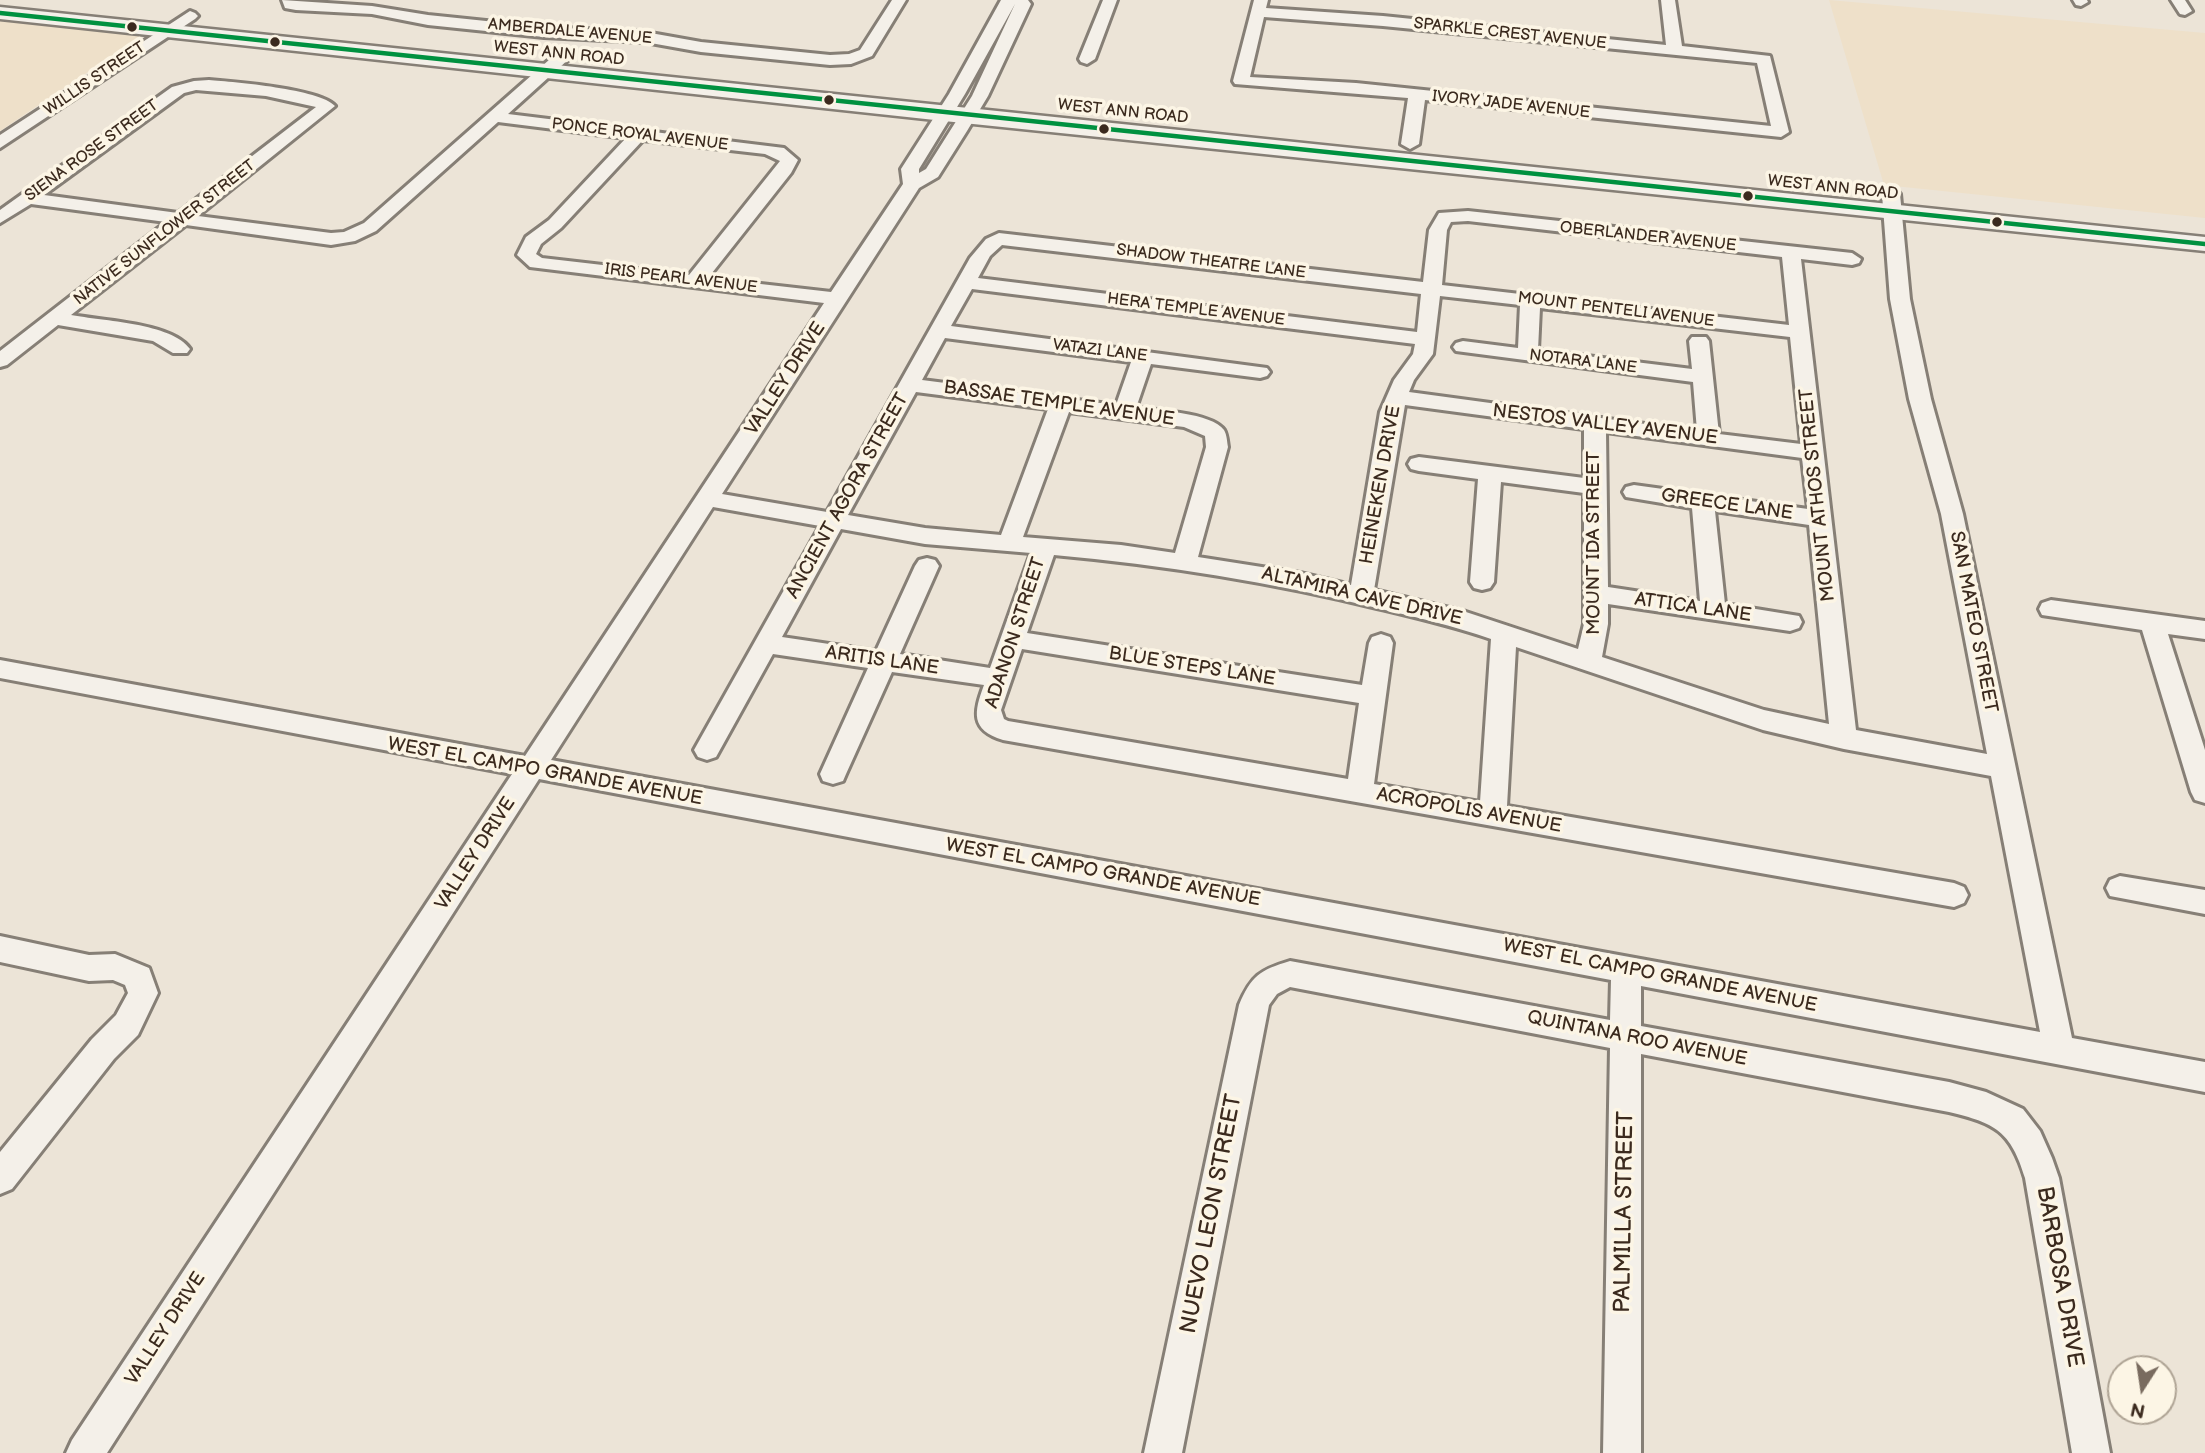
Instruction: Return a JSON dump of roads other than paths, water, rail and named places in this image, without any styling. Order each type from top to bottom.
[{"type":"main road","points":[[0,0],[63,2]]},
{"type":"main road","name":"WEST ANN ROAD","points":[[40,0],[980,96],[1410,144],[1892,202],[2205,244]]},
{"type":"main road","name":"WEST ANN ROAD","points":[[0,13],[967,117],[1489,169],[2205,226]]},
{"type":"main road","points":[[1307,150],[1316,143],[1397,149],[1410,144],[1489,169]]},
{"type":"street","points":[[851,59],[866,53],[899,0]]},
{"type":"street","name":"VALLEY DRIVE","points":[[912,184],[910,169],[957,94],[1006,3],[1011,0]]},
{"type":"street","name":"VALLEY DRIVE","points":[[85,1453],[912,184],[932,173],[980,96],[1024,4],[1020,0]]},
{"type":"street","points":[[1087,59],[1110,0]]},
{"type":"street","points":[[1668,0],[1675,51]]},
{"type":"street","name":"AMBERDALE AVENUE","points":[[289,2],[372,9],[428,20],[544,32],[645,37],[701,47],[830,60],[851,59]]},
{"type":"street","name":"SPARKLE CREST AVENUE","points":[[1259,6],[1764,59],[1781,132]]},
{"type":"street","name":"IVORY JADE AVENUE","points":[[1259,6],[1241,80],[1356,88],[1781,132]]},
{"type":"street","name":"WILLIS STREET","points":[[0,143],[190,16]]},
{"type":"street","points":[[27,198],[331,239],[348,237],[370,227],[564,55]]},
{"type":"street","name":"NATIVE SUNFLOWER STREET","points":[[0,361],[57,320],[327,106],[307,97],[209,85],[187,87]]},
{"type":"street","name":"SIENA ROSE STREET","points":[[0,218],[169,95],[187,87]]},
{"type":"street","points":[[1410,144],[1417,96]]},
{"type":"street","name":"PONCE ROYAL AVENUE","points":[[495,117],[765,149],[784,155],[789,160],[782,173],[695,281]]},
{"type":"street","name":"IRIS PEARL AVENUE","points":[[639,134],[555,224],[533,241],[526,255],[537,263],[838,299]]},
{"type":"street","name":"SAN MATEO STREET","points":[[1892,202],[1899,299],[1920,399],[1952,514],[2059,1050]]},
{"type":"street","name":"OBERLANDER AVENUE","points":[[1445,217],[1468,216],[1852,259]]},
{"type":"street","name":"HEINEKEN DRIVE","points":[[1361,594],[1370,560],[1396,397],[1423,354],[1438,230],[1445,217]]},
{"type":"street","name":"SHADOW THEATRE LANE","points":[[990,243],[1009,238],[1432,289]]},
{"type":"street","name":"ANCIENT AGORA STREET","points":[[707,750],[990,243]]},
{"type":"street","name":"MOUNT ATHOS STREET","points":[[1791,252],[1844,739]]},
{"type":"street","name":"HERA TEMPLE AVENUE","points":[[966,282],[1426,339]]},
{"type":"street","name":"MOUNT PENTELI AVENUE","points":[[1432,289],[1800,332]]},
{"type":"street","points":[[1528,355],[1530,300]]},
{"type":"street","points":[[57,320],[158,336],[174,343],[180,349]]},
{"type":"street","name":"VATAZI LANE","points":[[940,331],[1260,372]]},
{"type":"street","points":[[1699,341],[1709,439]]},
{"type":"street","name":"NOTARA LANE","points":[[1463,348],[1702,377]]},
{"type":"street","points":[[1124,413],[1143,357]]},
{"type":"street","name":"BASSAE TEMPLE AVENUE","points":[[910,385],[1187,421],[1208,428],[1215,433],[1217,447],[1185,561]]},
{"type":"street","name":"NESTOS VALLEY AVENUE","points":[[1396,397],[1814,453]]},
{"type":"street","points":[[1009,544],[1061,404]]},
{"type":"street","name":"MOUNT IDA STREET","points":[[1588,661],[1596,624],[1595,424]]},
{"type":"street","points":[[1419,464],[1595,487]]},
{"type":"street","points":[[1482,582],[1490,473]]},
{"type":"street","name":"GREECE LANE","points":[[1634,492],[1821,519]]},
{"type":"street","name":"ALTAMIRA CAVE DRIVE","points":[[707,499],[925,536],[1185,561],[1361,594],[1504,633],[1715,706],[1800,730],[2001,767]]},
{"type":"street","points":[[1703,501],[1713,610]]},
{"type":"street","name":"ADANON STREET","points":[[989,719],[988,710],[998,678],[1045,547]]},
{"type":"street","points":[[833,774],[927,566]]},
{"type":"street","name":"ATTICA LANE","points":[[1595,594],[1790,622]]},
{"type":"street","points":[[2051,609],[2205,630]]},
{"type":"street","points":[[2152,623],[2205,792]]},
{"type":"street","points":[[1493,815],[1504,633]]},
{"type":"street","name":"BLUE STEPS LANE","points":[[1012,639],[1373,696]]},
{"type":"street","points":[[1359,793],[1381,643]]},
{"type":"street","name":"ARITIS LANE","points":[[766,644],[998,678]]},
{"type":"street","name":"WEST EL CAMPO GRANDE AVENUE","points":[[0,669],[2205,1077]]},
{"type":"street","name":"ACROPOLIS AVENUE","points":[[989,719],[993,725],[1003,730],[1025,736],[1954,895]]},
{"type":"street","points":[[2120,888],[2205,902]]},
{"type":"street","points":[[0,949],[89,968],[115,967],[138,978],[142,993],[127,1024],[103,1049],[0,1178]]},
{"type":"street","name":"PALMILLA STREET","points":[[1622,1453],[1628,1037],[1626,971]]},
{"type":"street","name":"QUINTANA ROO AVENUE","points":[[1270,980],[1290,975],[1314,977],[1949,1097],[1988,1106],[2002,1113]]},
{"type":"street","name":"NUEVO LEON STREET","points":[[1163,1453],[1254,1005],[1259,991],[1270,980]]},
{"type":"street","name":"BARBOSA DRIVE","points":[[2002,1113],[2021,1127],[2034,1147],[2091,1453]]}]
